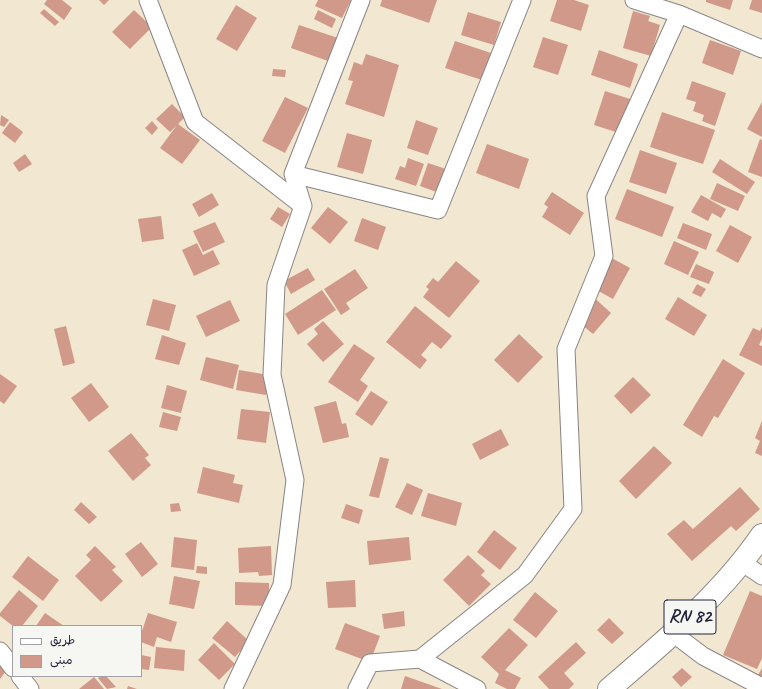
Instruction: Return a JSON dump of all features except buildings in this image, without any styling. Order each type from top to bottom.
[{"type":"main road","name":"RN 82","points":[[608,689],[674,634],[743,563],[762,535]]},
{"type":"street","points":[[148,0],[195,122],[303,206]]},
{"type":"street","points":[[233,689],[282,584],[295,480],[272,375],[276,285],[303,206],[293,174],[362,0]]},
{"type":"street","points":[[293,174],[438,210],[522,0]]},
{"type":"street","points":[[634,0],[680,14],[762,49]]},
{"type":"street","points":[[420,659],[524,575],[573,509],[566,349],[604,256],[596,196],[680,14]]},
{"type":"street","points":[[743,563],[762,576]]},
{"type":"street","points":[[674,634],[703,656],[762,686]]},
{"type":"street","points":[[0,651],[12,667]]},
{"type":"street","points":[[357,689],[370,663],[420,659],[477,689]]},
{"type":"street","points":[[21,677],[30,689]]}]
